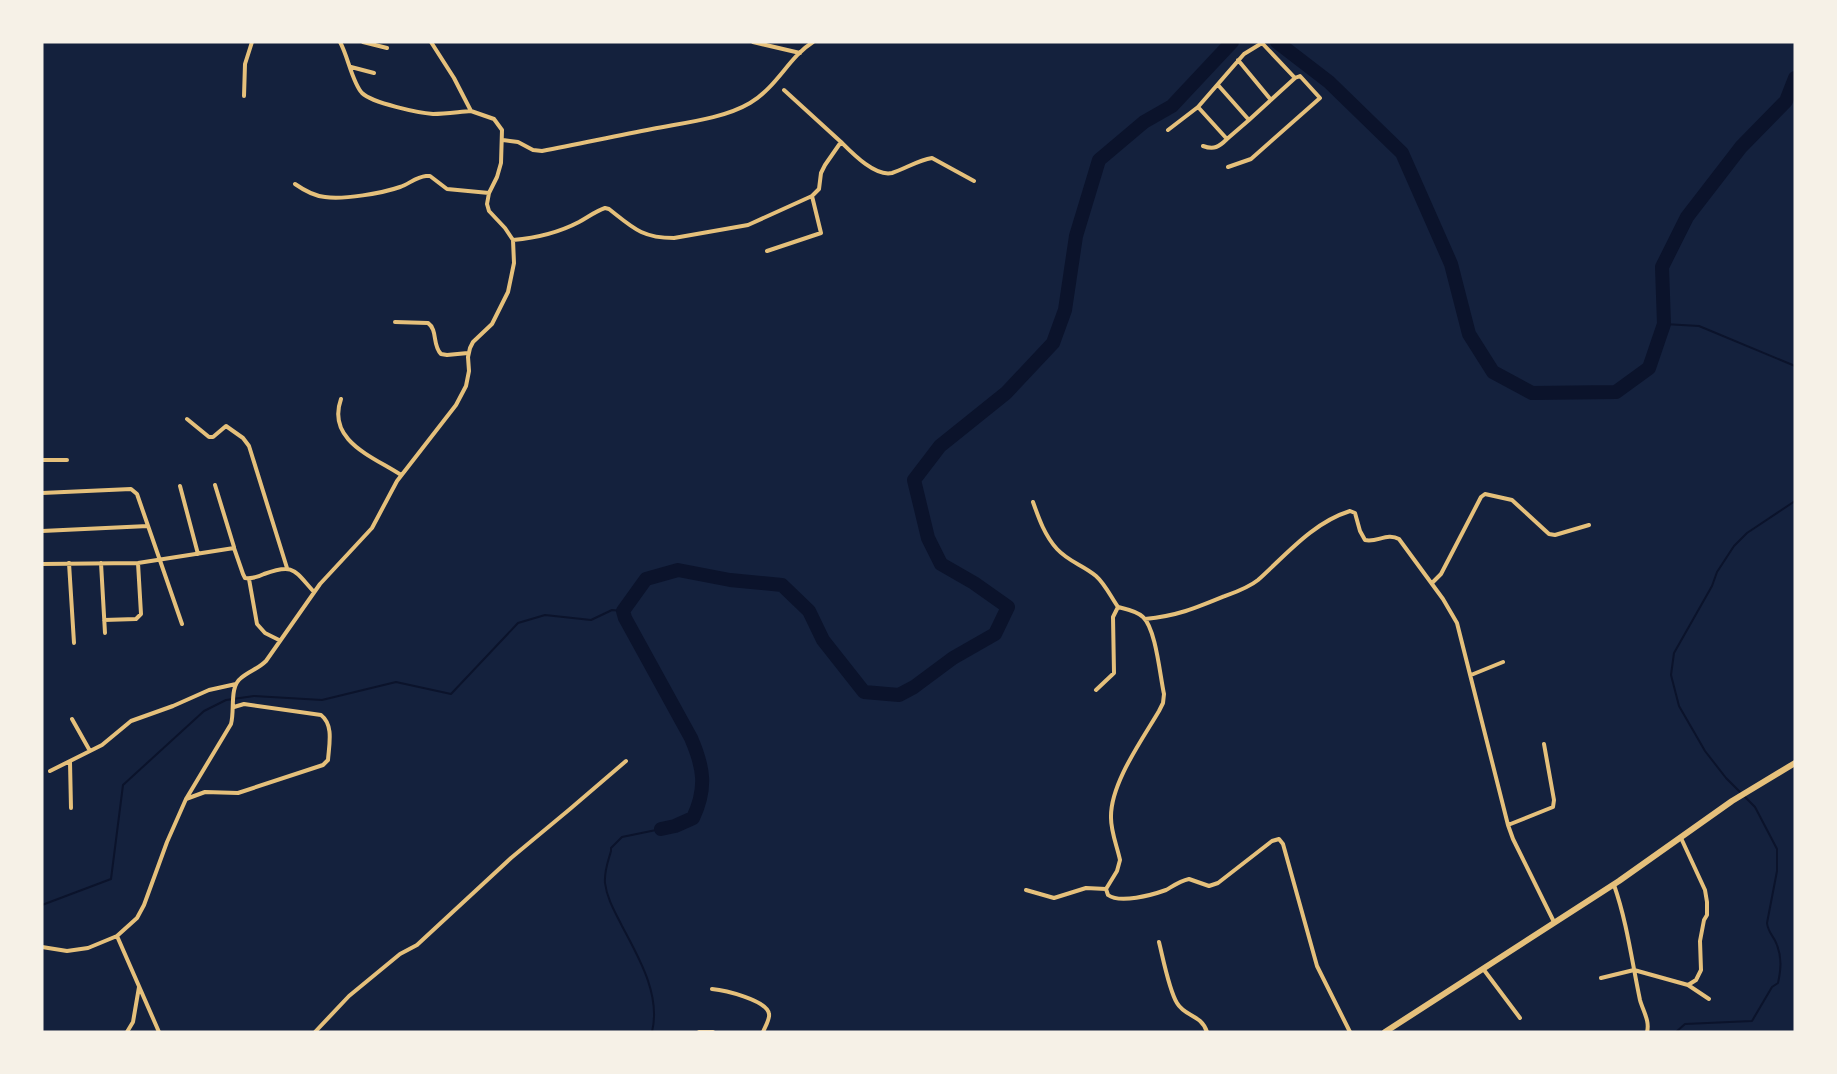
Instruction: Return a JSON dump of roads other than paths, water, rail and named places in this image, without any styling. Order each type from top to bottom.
[{"type":"highway","points":[[1385,1032],[1614,885],[1732,801],[1795,763]]},
{"type":"street","points":[[244,96],[245,64],[252,42]]},
{"type":"street","points":[[42,947],[76,951],[100,944],[117,936],[131,925],[140,913],[186,799],[231,724],[236,684],[243,676],[266,661],[314,592],[372,528],[401,475],[456,405],[466,386],[468,353],[473,342],[495,320],[508,292],[514,263],[513,240],[489,211],[487,204],[489,193],[499,171],[502,130],[494,119],[471,111],[430,114],[372,99],[361,92],[340,42]]},
{"type":"street","points":[[363,42],[387,48]]},
{"type":"street","points":[[431,42],[454,78],[471,111]]},
{"type":"street","points":[[753,42],[800,53]]},
{"type":"street","points":[[503,140],[518,142],[533,150],[542,151],[735,110],[747,105],[766,91],[813,42]]},
{"type":"street","points":[[1168,130],[1198,106],[1244,54],[1262,43],[1295,78]]},
{"type":"street","points":[[1238,60],[1271,100]]},
{"type":"street","points":[[351,67],[374,73]]},
{"type":"street","points":[[1203,146],[1214,148],[1220,146],[1300,76],[1320,98],[1251,159],[1228,167]]},
{"type":"street","points":[[1218,84],[1249,120]]},
{"type":"street","points":[[784,90],[853,154],[877,172],[891,173],[932,158],[974,181]]},
{"type":"street","points":[[1198,106],[1227,139]]},
{"type":"street","points":[[513,240],[552,233],[605,208],[641,233],[657,237],[675,238],[748,225],[812,196],[819,189],[821,173],[825,165],[842,142]]},
{"type":"street","points":[[295,184],[307,192],[339,198],[387,191],[430,176],[447,189],[489,193]]},
{"type":"street","points":[[767,251],[821,233],[812,196]]},
{"type":"street","points":[[395,322],[428,323],[433,328],[438,352],[447,355],[468,353]]},
{"type":"street","points":[[341,399],[338,409],[339,416],[347,438],[357,449],[401,475]]},
{"type":"street","points":[[187,419],[209,438],[226,426],[239,434],[246,442],[254,460],[287,568]]},
{"type":"street","points":[[42,460],[67,460]]},
{"type":"street","points":[[215,485],[243,574],[249,579],[257,624],[265,633],[280,640]]},
{"type":"street","points":[[180,486],[198,554]]},
{"type":"street","points":[[42,493],[131,489],[137,494],[182,624]]},
{"type":"street","points":[[1432,583],[1441,574],[1481,497],[1485,494],[1512,500],[1549,534],[1555,535],[1589,525]]},
{"type":"street","points":[[1033,502],[1042,528],[1055,547],[1069,560],[1096,576],[1118,607],[1135,612],[1145,619],[1153,635],[1164,694],[1163,703],[1131,759],[1113,801],[1110,820],[1119,866],[1106,889]]},
{"type":"street","points":[[1145,619],[1183,614],[1243,589],[1258,579],[1298,542],[1336,517],[1350,511],[1355,513],[1365,540],[1371,541],[1390,536],[1399,539],[1450,608],[1457,623],[1508,825],[1554,923]]},
{"type":"street","points":[[42,531],[148,526]]},
{"type":"street","points":[[42,564],[138,563],[234,548]]},
{"type":"street","points":[[69,563],[74,643]]},
{"type":"street","points":[[101,563],[105,633]]},
{"type":"street","points":[[104,620],[136,618],[141,614],[138,563]]},
{"type":"street","points":[[249,579],[287,568],[297,573],[314,592]]},
{"type":"street","points":[[1096,690],[1115,671],[1113,617],[1118,607]]},
{"type":"street","points":[[1471,675],[1503,663]]},
{"type":"street","points":[[50,771],[102,745],[131,720],[173,706],[209,690],[236,684]]},
{"type":"street","points":[[186,799],[211,792],[238,793],[323,765],[328,760],[330,728],[325,717],[244,704],[234,706]]},
{"type":"street","points":[[72,719],[90,751]]},
{"type":"street","points":[[1508,825],[1553,807],[1554,800],[1544,744]]},
{"type":"street","points":[[315,1032],[349,996],[400,954],[417,945],[511,858],[626,761]]},
{"type":"street","points":[[70,762],[71,808]]},
{"type":"street","points":[[1681,838],[1705,890],[1707,902],[1707,915],[1700,941],[1701,970],[1696,980],[1688,985]]},
{"type":"street","points":[[1106,889],[1110,897],[1122,899],[1156,893],[1188,879],[1209,886],[1218,883],[1272,841],[1279,839],[1283,844],[1317,966],[1350,1032]]},
{"type":"street","points":[[1614,885],[1622,907],[1641,1002],[1649,1025],[1647,1032]]},
{"type":"street","points":[[1026,890],[1054,898],[1086,888],[1106,889]]},
{"type":"street","points":[[117,936],[159,1032]]},
{"type":"street","points":[[1159,942],[1175,1001],[1199,1019],[1205,1025],[1207,1032]]},
{"type":"street","points":[[1601,978],[1635,969],[1688,985],[1709,999]]},
{"type":"street","points":[[1484,970],[1520,1018]]},
{"type":"street","points":[[128,1032],[133,1022],[139,986]]},
{"type":"street","points":[[712,989],[739,995],[765,1007],[770,1016],[762,1032]]},
{"type":"street","points":[[699,1032],[714,1032]]},
{"type":"waterway","points":[[661,829],[693,818],[700,797],[702,778],[699,759],[691,738],[623,611],[646,579],[678,570],[730,580],[782,585],[809,611],[823,640],[864,692],[899,695],[914,687],[953,658],[995,634],[1008,607],[974,583],[941,564],[928,538],[914,480],[940,446],[1006,393],[1053,343],[1065,310],[1076,236],[1099,160],[1144,122],[1172,106],[1232,42]]},
{"type":"waterway","points":[[1277,42],[1329,82],[1402,153],[1451,264],[1469,334],[1493,372],[1532,393],[1616,392],[1649,368],[1664,324],[1662,267],[1687,217],[1741,147],[1786,101],[1795,78]]},
{"type":"waterway","points":[[1664,324],[1699,326],[1795,366]]},
{"type":"waterway","points":[[1676,1032],[1685,1024],[1752,1021],[1772,987],[1778,983],[1780,954],[1767,923],[1777,871],[1777,849],[1755,807],[1726,778],[1705,751],[1679,706],[1671,675],[1674,653],[1712,586],[1717,572],[1734,546],[1747,533],[1795,501]]},
{"type":"waterway","points":[[42,905],[111,879],[123,785],[204,711],[226,700],[254,696],[322,700],[396,682],[451,694],[518,623],[545,615],[591,620],[612,610],[623,611]]},
{"type":"waterway","points":[[652,1032],[654,1004],[647,977],[609,900],[605,879],[611,848],[622,837],[661,829]]}]
